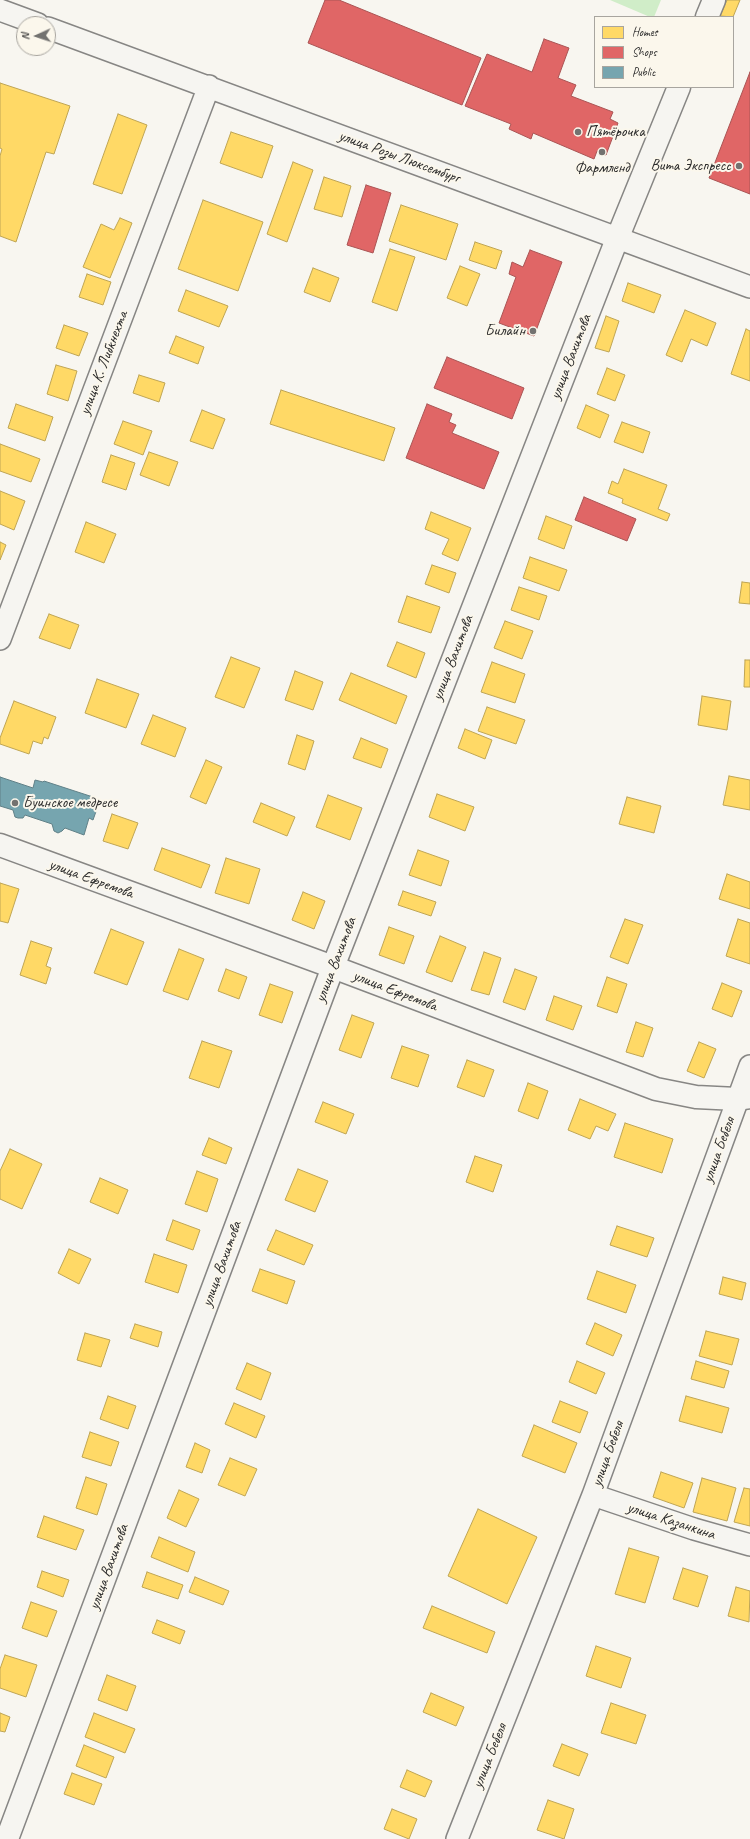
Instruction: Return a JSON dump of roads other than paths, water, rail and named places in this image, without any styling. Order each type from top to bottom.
[{"type":"main road","points":[[707,16],[714,0]]},
{"type":"main road","name":"улица Вахитова","points":[[7,1839],[333,967],[679,88]]},
{"type":"main road","name":"улица Ефремова","points":[[0,845],[333,967],[656,1089],[696,1097],[744,1098]]},
{"type":"street","points":[[0,10],[16,16]]},
{"type":"street","name":"улица Розы Люксембург","points":[[56,31],[209,86],[750,287]]},
{"type":"street","name":"улица К. Либкнехта","points":[[0,639],[209,86]]},
{"type":"street","name":"улица Бебеля","points":[[457,1839],[593,1495],[744,1098],[750,1066]]},
{"type":"street","name":"улица Казанкина","points":[[593,1495],[694,1530],[750,1545]]},
{"type":"place","name":"Пятёрочка","points":[[578,132]]},
{"type":"place","name":"Фармленд","points":[[602,152]]},
{"type":"place","name":"Вита Экспресс","points":[[739,166]]},
{"type":"place","name":"Билайн","points":[[533,331]]},
{"type":"place","name":"Буинское медресе","points":[[15,803]]}]
